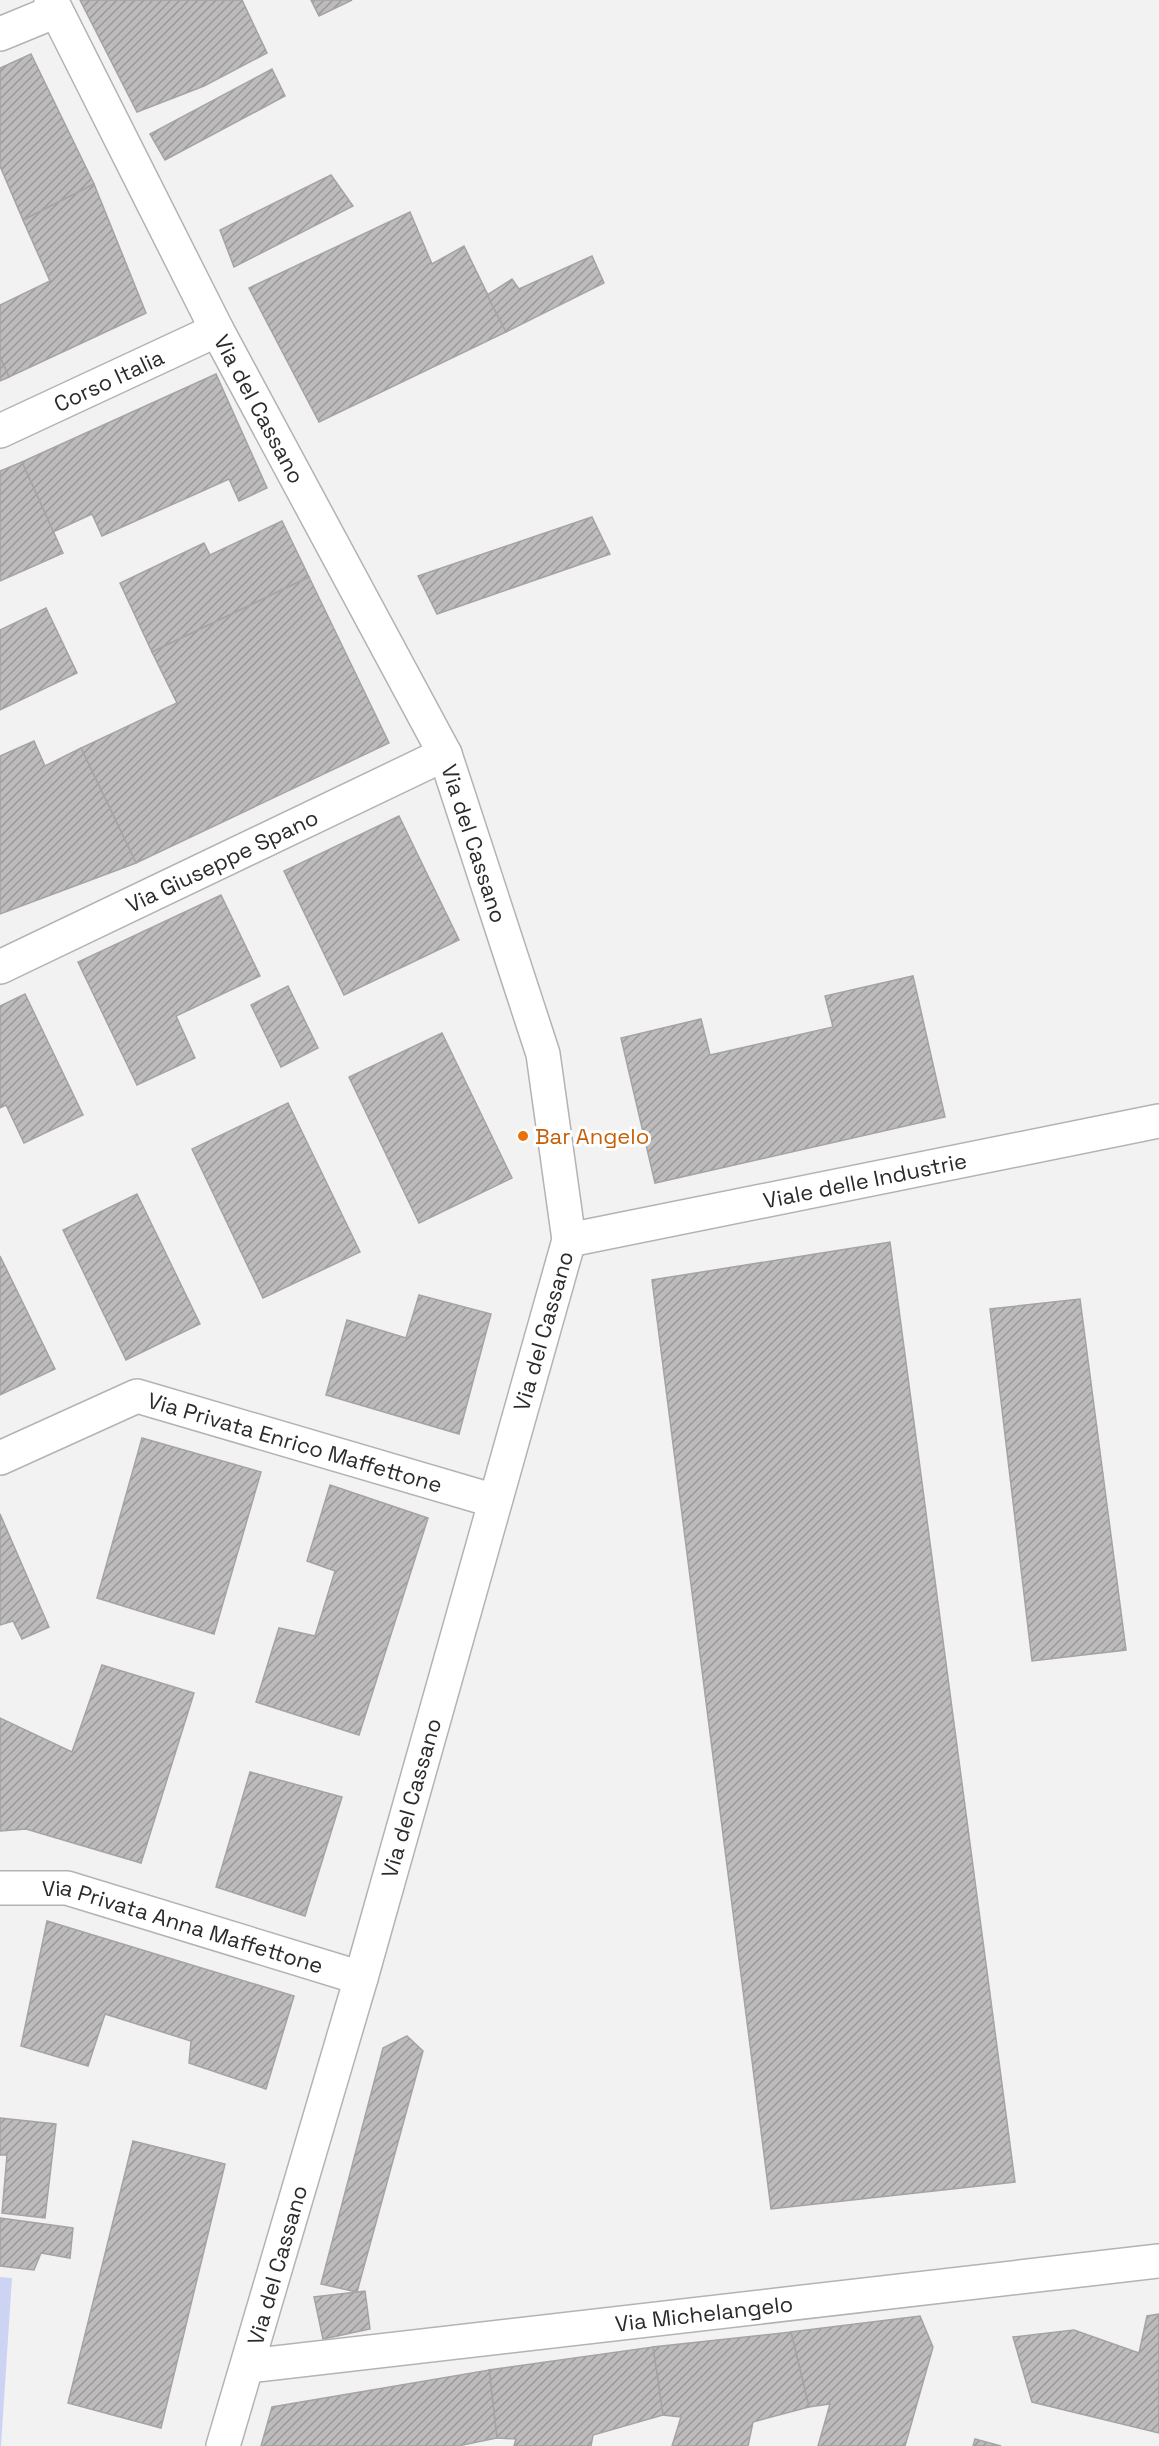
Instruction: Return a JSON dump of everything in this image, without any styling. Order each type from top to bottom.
[{"type":"street","points":[[0,34],[54,6]]},
{"type":"street","name":"Via del Cassano","points":[[54,6],[217,330],[445,754],[543,1054],[569,1240],[361,1978],[224,2446]]},
{"type":"street","name":"Corso Italia","points":[[0,431],[217,330]]},
{"type":"street","name":"Via Giuseppe Spano","points":[[0,967],[445,754]]},
{"type":"street","name":"Viale delle Industrie","points":[[569,1240],[1159,1121]]},
{"type":"street","name":"Via Privata Enrico Maffettone","points":[[0,1458],[137,1396],[495,1501]]},
{"type":"street","name":"Via Privata Anna Maffettone","points":[[0,1888],[67,1888],[361,1978]]},
{"type":"street","name":"Via Michelangelo","points":[[248,2366],[1159,2261]]},
{"type":"shaded area","points":[[0,2277],[12,2278],[1,2446],[0,2446]]},
{"type":"building","points":[[80,0],[242,0],[267,53],[204,86],[137,112]]},
{"type":"building","points":[[311,0],[352,0],[319,16]]},
{"type":"building","points":[[31,54],[94,184],[23,220],[0,166],[0,68]]},
{"type":"building","points":[[272,69],[285,96],[165,160],[150,134]]},
{"type":"building","points":[[331,175],[353,206],[234,267],[220,230]]},
{"type":"building","points":[[94,184],[146,313],[9,377],[0,357],[0,305],[50,281],[23,220]]},
{"type":"building","points":[[410,212],[432,264],[464,246],[506,332],[319,422],[249,288]]},
{"type":"building","points":[[592,256],[604,283],[506,332],[487,295],[512,279],[519,289]]},
{"type":"building","points":[[0,357],[9,377],[0,381]]},
{"type":"building","points":[[216,374],[267,488],[239,501],[229,479],[102,536],[92,514],[53,532],[22,462]]},
{"type":"building","points":[[22,462],[63,553],[0,581],[0,471]]},
{"type":"building","points":[[592,517],[610,554],[437,614],[418,576]]},
{"type":"building","points":[[282,521],[309,577],[152,652],[120,583],[204,543],[210,555]]},
{"type":"building","points":[[309,577],[389,743],[136,863],[81,748],[177,703],[152,652]]},
{"type":"building","points":[[46,608],[77,673],[0,710],[0,630]]},
{"type":"building","points":[[34,741],[45,766],[81,748],[136,863],[0,914],[0,756]]},
{"type":"building","points":[[399,816],[459,940],[344,995],[284,871]]},
{"type":"building","points":[[221,895],[260,976],[176,1016],[195,1058],[137,1085],[78,962]]},
{"type":"building","points":[[913,976],[945,1117],[655,1183],[621,1038],[701,1019],[710,1055],[833,1027],[825,996]]},
{"type":"building","points":[[288,986],[318,1048],[281,1067],[251,1005]]},
{"type":"building","points":[[25,994],[83,1115],[24,1143],[6,1105],[0,1108],[0,1006]]},
{"type":"building","points":[[442,1033],[512,1178],[419,1223],[349,1077]]},
{"type":"building","points":[[288,1103],[360,1252],[263,1298],[192,1149]]},
{"type":"building","points":[[137,1194],[200,1324],[126,1360],[63,1230]]},
{"type":"building","points":[[890,1242],[1015,2182],[771,2209],[652,1280]]},
{"type":"building","points":[[0,1256],[55,1369],[0,1395]]},
{"type":"building","points":[[419,1295],[491,1314],[459,1434],[326,1395],[347,1320],[406,1338]]},
{"type":"building","points":[[1080,1299],[1126,1650],[1032,1661],[990,1309]]},
{"type":"building","points":[[142,1438],[261,1472],[214,1634],[97,1598]]},
{"type":"building","points":[[330,1485],[428,1518],[359,1735],[256,1702],[279,1628],[315,1636],[335,1571],[307,1561]]},
{"type":"building","points":[[0,1514],[49,1627],[22,1639],[13,1621],[0,1625]]},
{"type":"building","points":[[102,1665],[194,1693],[141,1863],[26,1829],[0,1831],[0,1718],[72,1752]]},
{"type":"building","points":[[250,1772],[342,1797],[305,1916],[216,1887]]},
{"type":"building","points":[[47,1921],[294,1996],[266,2089],[189,2063],[191,2041],[105,2014],[88,2066],[21,2046]]},
{"type":"building","points":[[407,2036],[423,2051],[357,2292],[321,2284],[383,2048]]},
{"type":"building","points":[[0,2118],[56,2124],[45,2218],[2,2213],[7,2155],[0,2155]]},
{"type":"building","points":[[133,2141],[225,2164],[161,2428],[68,2403]]},
{"type":"building","points":[[0,2218],[73,2228],[70,2258],[41,2253],[34,2270],[0,2266]]},
{"type":"building","points":[[365,2291],[370,2329],[323,2339],[314,2297]]},
{"type":"building","points":[[1159,2314],[1159,2433],[1032,2402],[1013,2337],[1074,2330],[1139,2353],[1147,2316]]},
{"type":"building","points":[[920,2316],[933,2347],[905,2446],[818,2446],[830,2404],[809,2407],[791,2332]]},
{"type":"building","points":[[791,2332],[809,2407],[753,2422],[748,2446],[672,2446],[681,2417],[663,2415],[653,2347]]},
{"type":"building","points":[[653,2347],[663,2415],[593,2435],[591,2446],[514,2446],[516,2439],[497,2438],[489,2370]]},
{"type":"building","points":[[489,2370],[497,2438],[458,2446],[261,2446],[272,2407]]},
{"type":"building","points":[[975,2439],[1001,2446],[973,2446]]},
{"type":"place","name":"Bar Angelo","points":[[523,1136]]}]
